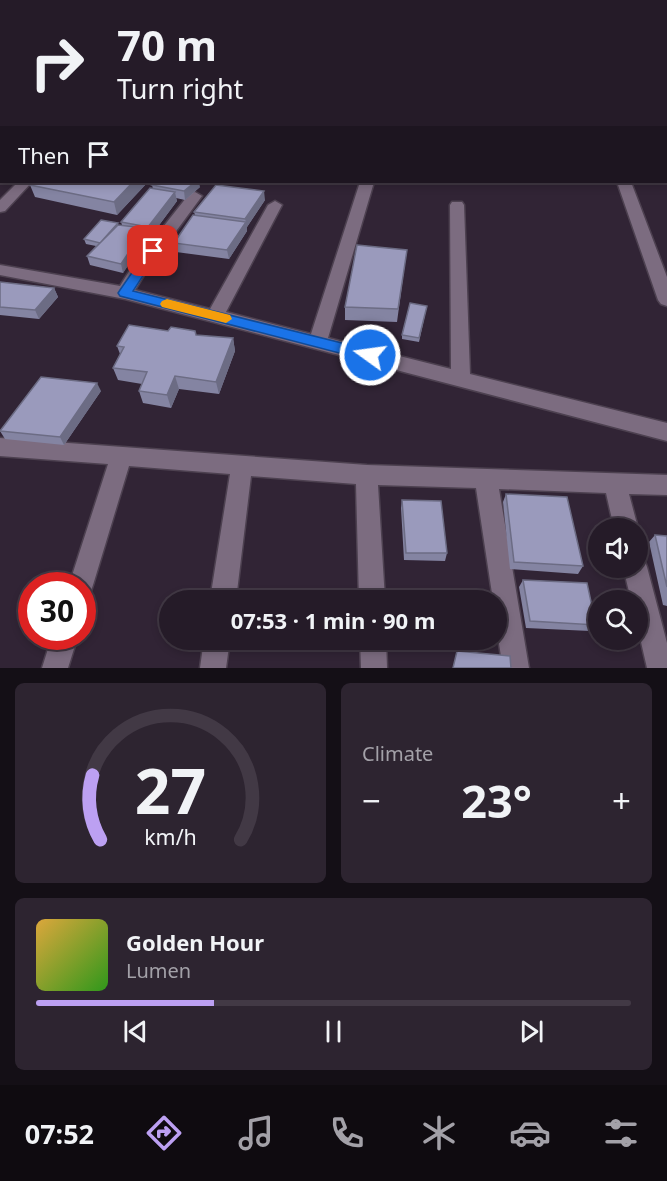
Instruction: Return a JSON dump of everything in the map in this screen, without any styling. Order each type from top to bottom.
[{"type":"street","points":[[0,208],[24,183]]},
{"type":"street","points":[[318,342],[367,183]]},
{"type":"street","points":[[624,183],[667,300]]},
{"type":"street","points":[[124,293],[139,269],[195,196]]},
{"type":"street","points":[[215,316],[275,205]]},
{"type":"street","points":[[457,205],[461,379]]},
{"type":"street","points":[[0,270],[124,293],[667,432]]},
{"type":"street","points":[[0,447],[367,475],[667,485]]},
{"type":"street","points":[[85,572],[121,457]]},
{"type":"street","points":[[224,590],[242,465]]},
{"type":"street","points":[[367,475],[372,590]]},
{"type":"street","points":[[486,479],[516,668]]},
{"type":"street","points":[[615,483],[624,518]]},
{"type":"street","points":[[639,578],[660,668]]},
{"type":"street","points":[[55,668],[61,650]]},
{"type":"street","points":[[213,668],[215,650]]},
{"type":"street","points":[[373,650],[374,668]]},
{"type":"building","points":[[32,183],[132,183],[114,202],[30,185]]},
{"type":"building","points":[[155,183],[194,183],[184,191],[152,185]]},
{"type":"building","points":[[216,185],[264,191],[245,219],[194,212]]},
{"type":"building","points":[[150,188],[175,192],[148,227],[121,222]]},
{"type":"building","points":[[193,215],[246,222],[227,250],[174,243]]},
{"type":"building","points":[[101,220],[118,223],[100,243],[84,239]]},
{"type":"building","points":[[118,225],[145,228],[121,264],[87,256]]},
{"type":"building","points":[[357,245],[407,250],[398,309],[345,307]]},
{"type":"building","points":[[0,282],[54,288],[35,310],[0,307]]},
{"type":"building","points":[[410,303],[427,306],[419,338],[402,335]]},
{"type":"building","points":[[129,325],[168,331],[171,327],[195,331],[196,335],[233,338],[216,382],[175,376],[167,395],[139,391],[147,372],[113,368],[124,347],[117,346]]},
{"type":"building","points":[[41,377],[97,383],[60,437],[0,431]]},
{"type":"building","points":[[506,494],[567,497],[583,566],[514,562]]},
{"type":"building","points":[[402,500],[441,501],[447,553],[406,553]]},
{"type":"building","points":[[655,535],[667,536],[667,587]]},
{"type":"building","points":[[523,580],[587,583],[588,625],[530,621]]},
{"type":"building","points":[[457,651],[510,656],[511,668],[453,668]]},
{"type":"slow traffic","points":[[167,304],[226,319]]},
{"type":"route","points":[[153,251],[124,293],[370,355]]}]
